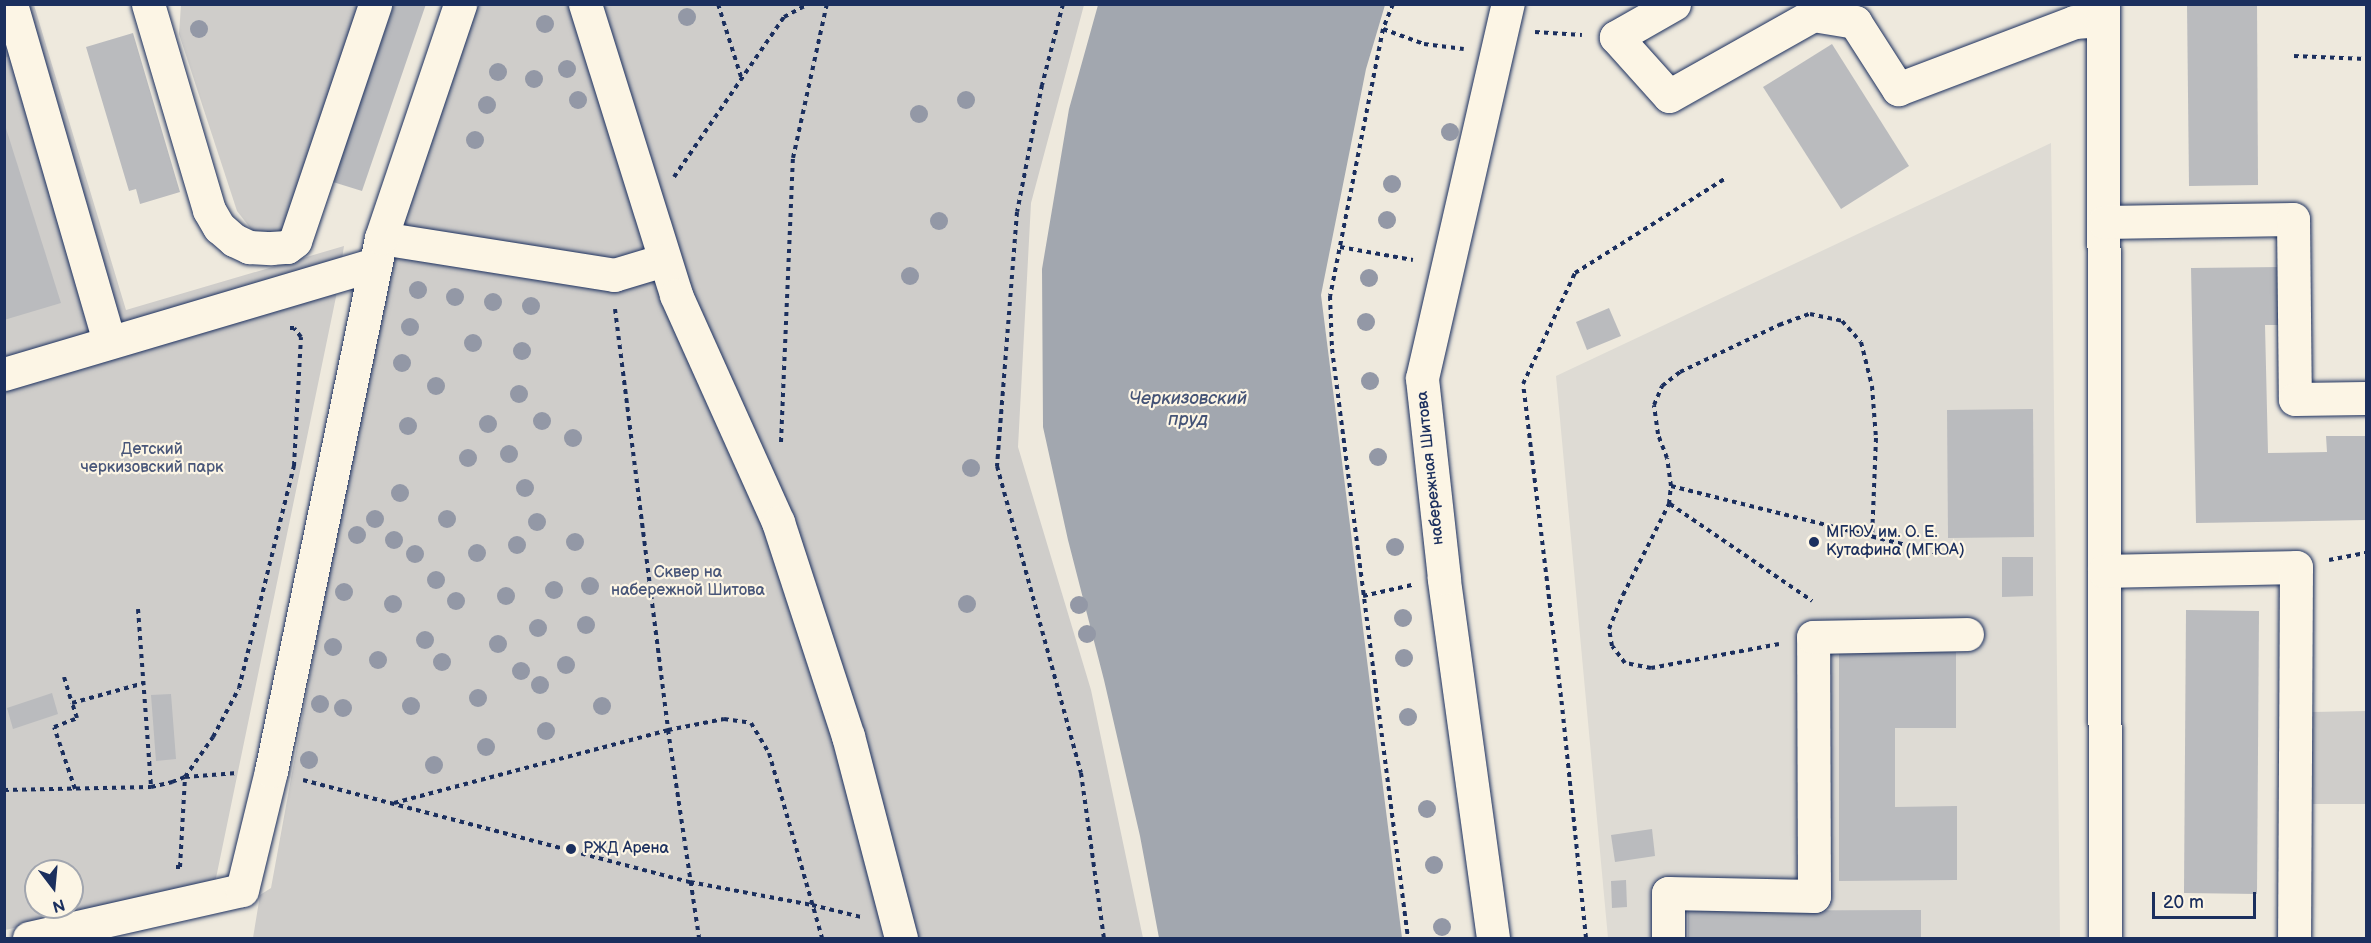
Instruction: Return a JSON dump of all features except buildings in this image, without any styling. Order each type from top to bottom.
[{"type":"street","points":[[11,4],[109,342]]},
{"type":"street","points":[[148,4],[209,210],[219,227],[234,240],[249,247],[271,248],[287,247],[295,241],[375,4]]},
{"type":"street","points":[[29,939],[242,890],[271,771],[378,251],[460,4]]},
{"type":"street","points":[[585,4],[664,260],[690,330],[778,522],[848,736],[901,939]]},
{"type":"street","points":[[1674,4],[1616,37],[1670,96],[1813,15],[1855,22],[1898,89],[2103,12],[2105,939]]},
{"type":"street","name":"набережная Шитова","points":[[1493,939],[1440,544],[1422,378],[1505,17]]},
{"type":"street","points":[[2104,222],[2293,219],[2295,399],[2367,398]]},
{"type":"street","points":[[4,374],[109,342],[378,251],[614,275],[664,260]]},
{"type":"street","points":[[2104,571],[2296,567],[2294,939]]},
{"type":"street","points":[[1668,939],[1668,893],[1814,896],[1813,637],[1967,634]]},
{"type":"path","points":[[718,4],[741,78]]},
{"type":"path","points":[[670,182],[784,17],[808,4]]},
{"type":"path","points":[[780,452],[793,158],[827,4]]},
{"type":"path","points":[[1063,4],[1042,85],[1017,212],[997,466],[1081,773],[1104,939]]},
{"type":"path","points":[[1393,4],[1383,29],[1330,296],[1332,349],[1408,939]]},
{"type":"path","points":[[1505,17],[1616,37]]},
{"type":"path","points":[[1383,29],[1424,44]]},
{"type":"path","points":[[2294,56],[2367,59]]},
{"type":"path","points":[[1586,939],[1561,697],[1523,384],[1575,273],[1724,179]]},
{"type":"path","points":[[1340,247],[1378,254]]},
{"type":"path","points":[[615,307],[668,730],[699,939]]},
{"type":"path","points":[[1813,637],[1651,668],[1626,663],[1612,646],[1609,629],[1623,595],[1669,504],[1671,486],[1667,458],[1658,434],[1654,405],[1662,386],[1680,372],[1779,325],[1810,314],[1842,321],[1861,342],[1872,386],[1876,438],[1872,536]]},
{"type":"path","points":[[4,790],[152,787],[185,777],[213,737],[239,688],[294,466],[301,337],[294,328],[283,328]]},
{"type":"path","points":[[1671,486],[1934,552]]},
{"type":"path","points":[[1669,504],[1814,603]]},
{"type":"path","points":[[1363,596],[1395,589]]},
{"type":"path","points":[[138,609],[152,787]]},
{"type":"path","points":[[64,677],[77,718],[54,727],[75,789]]},
{"type":"path","points":[[72,703],[144,683]]},
{"type":"path","points":[[812,905],[690,882],[394,804],[668,730],[724,719],[751,723],[769,753],[822,939]]},
{"type":"shaded area","name":"МГЮУ им. О. Е. Кутафина (МГЮА)","points":[[2051,143],[2060,938],[1608,938],[1556,376]]},
{"type":"green space","name":"Детский черкизовский парк","points":[[4,5],[34,5],[126,310],[344,246],[337,292],[215,883],[84,912],[84,859],[24,859],[24,919],[54,919],[5,930]]},
{"type":"green space","points":[[181,5],[369,5],[287,242],[265,237],[251,229],[237,211],[179,34]]},
{"type":"green space","name":"Сквер на набережной Шитова","points":[[469,5],[1084,5],[1031,203],[1018,447],[1091,690],[1143,938],[253,938],[260,895],[271,888],[378,302]]},
{"type":"green space","points":[[2366,711],[2366,804],[2313,804],[2312,712]]},
{"type":"water","name":"Черкизовский пруд","points":[[1098,5],[1385,5],[1366,69],[1321,295],[1402,938],[1159,938],[1140,836],[1043,427],[1042,269],[1069,109]]},
{"type":"place","name":"МГЮУ им. О. Е. Кутафина (МГЮА)","points":[[1814,542]]},
{"type":"place","name":"РЖД Арена","points":[[571,849]]}]
